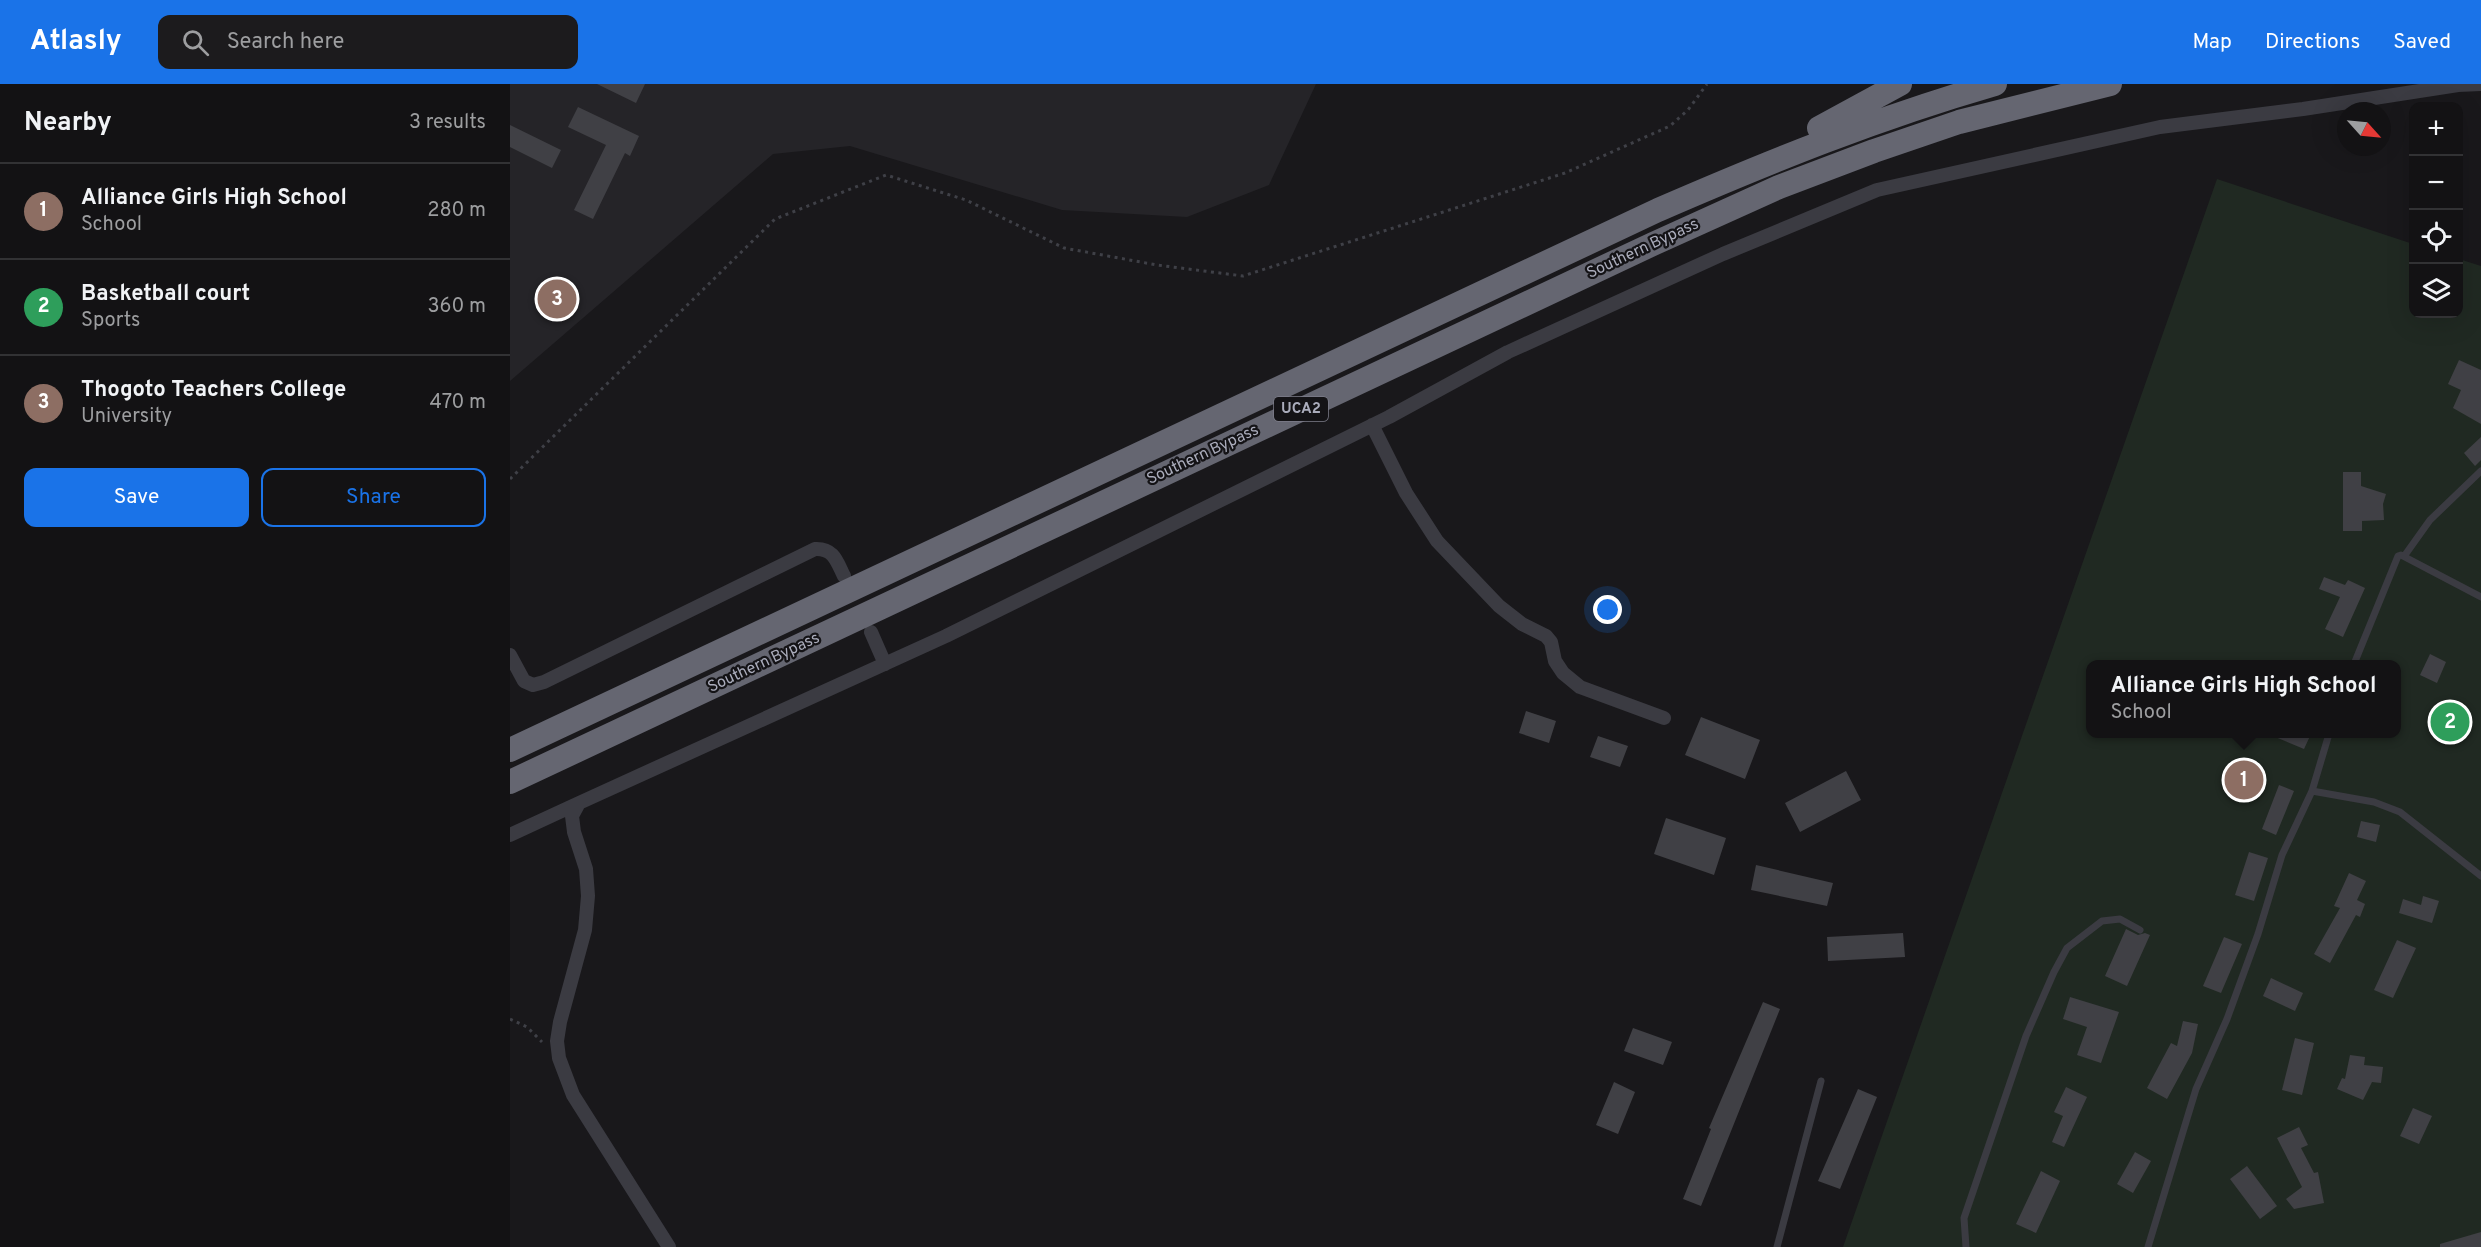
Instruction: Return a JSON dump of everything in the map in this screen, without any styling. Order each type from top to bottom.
[{"type":"highway","points":[[1748,171],[1804,136],[1900,84]]},
{"type":"highway","name":"Southern Bypass","points":[[510,750],[1648,215],[1748,171],[1864,125],[1995,84]]},
{"type":"highway","name":"Southern Bypass","points":[[510,782],[1602,267],[1779,187],[1959,122],[2110,84]]},
{"type":"street","points":[[510,835],[946,636],[1372,425],[1508,352],[1723,254],[1877,190],[2160,127],[2303,109],[2458,85],[2481,84]]},
{"type":"street","points":[[1372,425],[1406,493],[1437,541],[1500,606],[1522,624],[1546,636],[1551,642],[1555,661],[1563,673],[1580,687],[1664,718]]},
{"type":"street","points":[[510,655],[525,681],[533,685],[544,682],[815,549],[823,549],[834,554],[844,576]]},
{"type":"street","points":[[871,632],[885,664]]},
{"type":"street","points":[[579,803],[572,816],[574,832],[586,869],[588,896],[585,930],[560,1022],[557,1041],[559,1058],[573,1095],[669,1247]]},
{"type":"lane","points":[[2405,555],[2430,520],[2481,471]]},
{"type":"lane","points":[[2356,660],[2398,556],[2405,555],[2481,597]]},
{"type":"lane","points":[[2148,1247],[2196,1089],[2228,1019],[2258,934],[2282,855],[2312,791],[2328,738]]},
{"type":"lane","points":[[2312,791],[2373,802],[2400,812],[2481,876]]},
{"type":"lane","points":[[1966,1247],[1964,1218],[2026,1036],[2067,948],[2102,921],[2120,919],[2140,930]]},
{"type":"lane","points":[[1777,1247],[1821,1081]]},
{"type":"path","points":[[510,479],[775,219],[886,175],[966,200],[1064,248],[1157,265],[1243,276],[1565,173],[1670,126],[1688,110],[1707,84]]},
{"type":"path","points":[[510,1019],[527,1028],[559,1058]]},
{"type":"shaded area","points":[[510,84],[1316,84],[1269,185],[1187,217],[1062,210],[850,146],[773,154],[510,381]]},
{"type":"shaded area","points":[[2217,179],[2409,243],[2409,318],[2463,318],[2463,260],[2481,266],[2481,1247],[1843,1247]]},
{"type":"building","points":[[597,84],[645,84],[636,103]]},
{"type":"building","points":[[578,107],[639,136],[630,156],[625,153],[593,219],[574,210],[606,145],[568,127]]},
{"type":"building","points":[[510,125],[561,150],[552,168],[510,147]]},
{"type":"building","points":[[2459,360],[2481,370],[2481,424],[2453,408],[2461,390],[2448,384]]},
{"type":"building","points":[[2481,437],[2481,460],[2475,466],[2464,453]]},
{"type":"building","points":[[2343,472],[2361,472],[2361,486],[2386,494],[2383,504],[2384,520],[2362,521],[2362,531],[2343,531]]},
{"type":"building","points":[[2324,577],[2345,585],[2348,580],[2365,588],[2343,637],[2325,629],[2340,597],[2319,589]]},
{"type":"building","points":[[2430,654],[2446,662],[2437,683],[2420,675]]},
{"type":"building","points":[[1526,711],[1556,721],[1549,743],[1519,733]]},
{"type":"building","points":[[1701,717],[1760,740],[1745,779],[1685,755]]},
{"type":"building","points":[[1598,736],[1628,746],[1620,767],[1590,757]]},
{"type":"building","points":[[2278,738],[2309,738],[2304,749]]},
{"type":"building","points":[[1846,771],[1861,800],[1800,832],[1785,803]]},
{"type":"building","points":[[2279,785],[2294,791],[2276,835],[2262,829]]},
{"type":"building","points":[[1666,818],[1726,838],[1714,875],[1654,854]]},
{"type":"building","points":[[2361,821],[2380,825],[2376,842],[2357,837]]},
{"type":"building","points":[[2249,852],[2268,858],[2254,901],[2235,895]]},
{"type":"building","points":[[1756,865],[1833,883],[1827,906],[1751,890]]},
{"type":"building","points":[[2349,873],[2366,881],[2357,900],[2365,904],[2360,917],[2356,915],[2330,963],[2314,954],[2340,908],[2334,906]]},
{"type":"building","points":[[2423,896],[2439,901],[2432,923],[2399,913],[2403,899],[2421,905]]},
{"type":"building","points":[[2126,929],[2138,935],[2145,933],[2150,935],[2127,986],[2105,976]]},
{"type":"building","points":[[1903,933],[1905,957],[1828,961],[1827,937]]},
{"type":"building","points":[[2224,937],[2242,944],[2221,993],[2203,986]]},
{"type":"building","points":[[2397,940],[2416,948],[2393,998],[2374,990]]},
{"type":"building","points":[[2271,978],[2303,993],[2295,1011],[2263,996]]},
{"type":"building","points":[[2070,997],[2119,1012],[2101,1063],[2077,1055],[2087,1027],[2063,1019]]},
{"type":"building","points":[[1763,1002],[1780,1009],[1701,1206],[1683,1199],[1711,1129],[1709,1128]]},
{"type":"building","points":[[2183,1021],[2198,1024],[2192,1053],[2167,1099],[2147,1088],[2171,1043],[2177,1046]]},
{"type":"building","points":[[1633,1028],[1672,1042],[1663,1065],[1624,1051]]},
{"type":"building","points":[[2295,1038],[2314,1043],[2302,1095],[2282,1090]]},
{"type":"building","points":[[2350,1055],[2365,1057],[2364,1065],[2383,1067],[2381,1083],[2372,1082],[2363,1100],[2337,1089],[2342,1078],[2345,1079]]},
{"type":"building","points":[[1614,1082],[1635,1092],[1618,1134],[1596,1125]]},
{"type":"building","points":[[2066,1087],[2087,1097],[2064,1147],[2052,1142],[2063,1116],[2054,1112]]},
{"type":"building","points":[[1858,1089],[1877,1097],[1840,1189],[1818,1181]]},
{"type":"building","points":[[2413,1108],[2432,1116],[2419,1144],[2400,1136]]},
{"type":"building","points":[[2299,1127],[2308,1145],[2301,1148],[2314,1173],[2318,1172],[2324,1203],[2294,1209],[2286,1199],[2302,1187],[2277,1138]]},
{"type":"building","points":[[2135,1152],[2151,1161],[2133,1193],[2117,1184]]},
{"type":"building","points":[[2247,1166],[2277,1206],[2260,1219],[2230,1179]]},
{"type":"building","points":[[2041,1171],[2060,1181],[2036,1233],[2016,1224]]},
{"type":"building","points":[[2481,1232],[2481,1247],[2440,1247],[2440,1244]]},
{"type":"place","name":"Thogoto Teachers College","points":[[557,299]]},
{"type":"place","name":"Basketball court","points":[[2450,722]]},
{"type":"place","name":"Alliance Girls High School","points":[[2244,780]]}]
